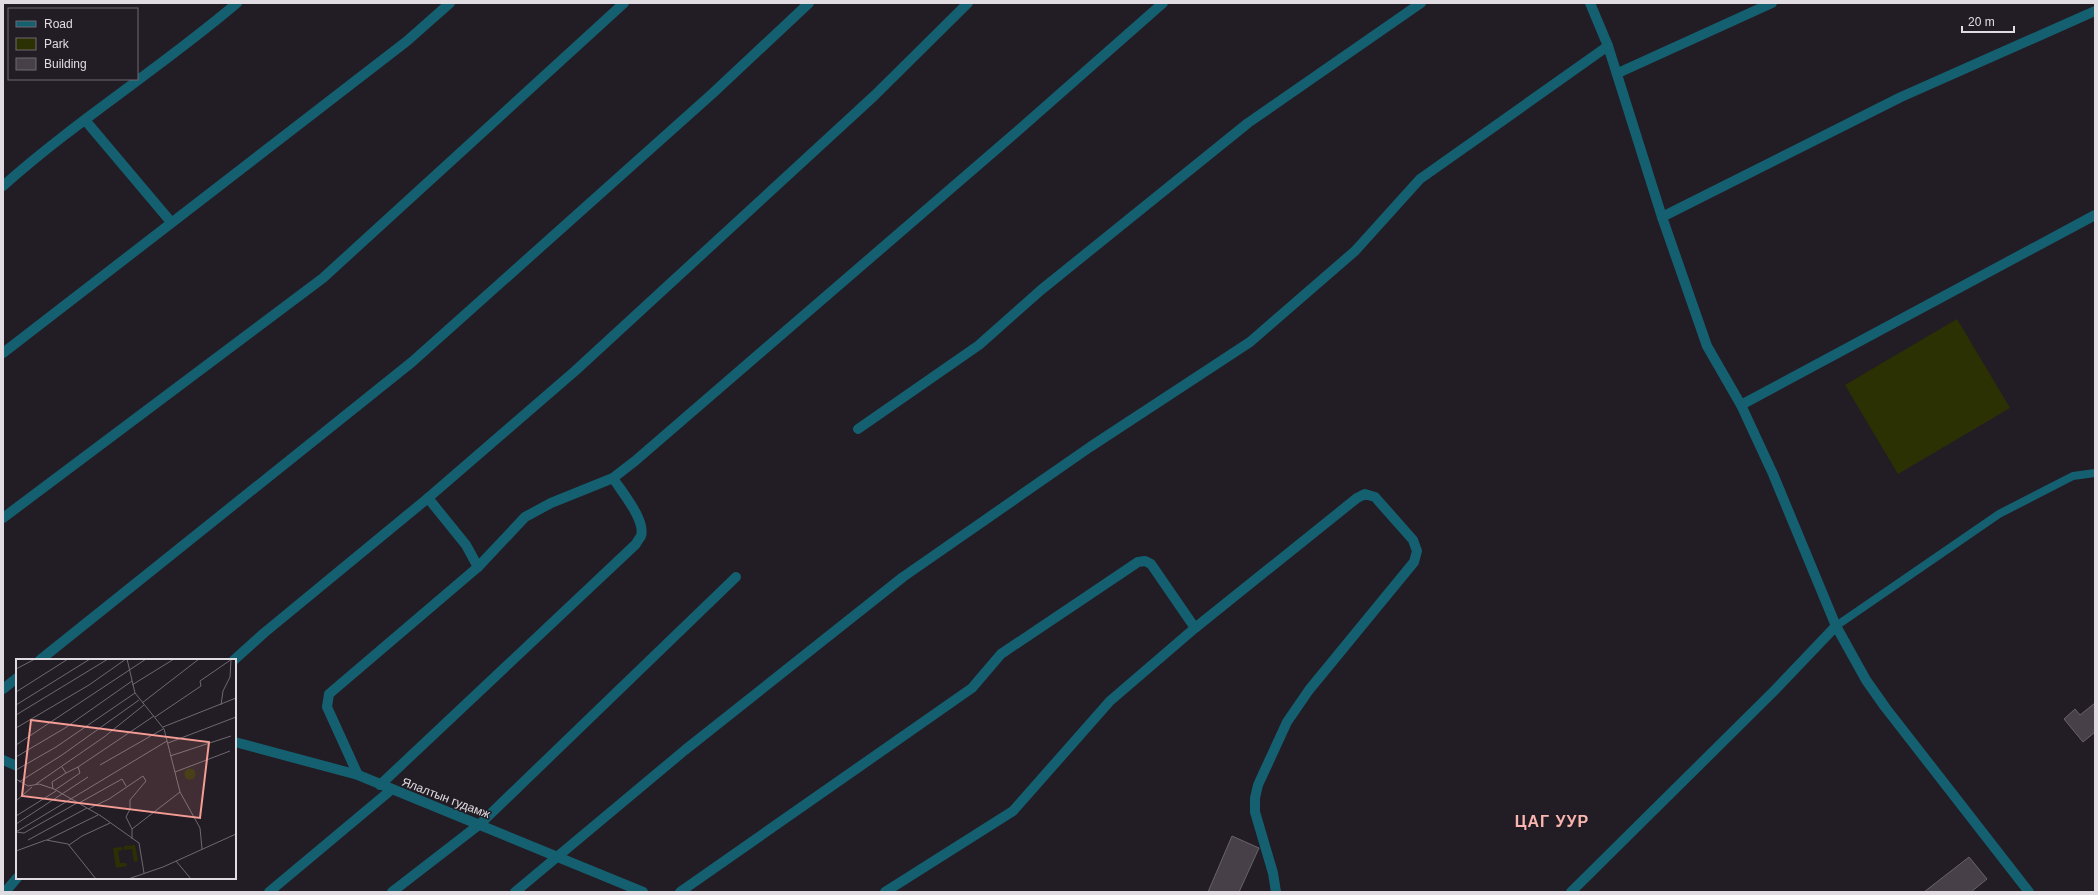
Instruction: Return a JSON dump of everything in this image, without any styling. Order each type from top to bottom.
[{"type":"street","points":[[3,186],[40,153],[194,40],[237,3]]},
{"type":"street","points":[[3,353],[407,41],[450,3]]},
{"type":"street","points":[[3,518],[323,278],[624,3]]},
{"type":"street","points":[[41,659],[412,362],[713,94],[809,3]]},
{"type":"street","points":[[235,659],[264,633],[428,498],[575,371],[874,96],[968,3]]},
{"type":"street","points":[[358,775],[328,707],[329,694],[478,567],[525,517],[551,503],[613,478],[635,462],[1003,144],[1163,3]]},
{"type":"street","points":[[858,429],[978,345],[1041,290],[1248,123],[1421,3]]},
{"type":"street","points":[[1590,3],[1618,73],[1662,217],[1707,346],[1741,405],[1773,474],[1836,626],[1866,680],[1885,707],[2029,892]]},
{"type":"street","points":[[1618,73],[1772,3]]},
{"type":"street","points":[[1662,217],[1901,97],[2095,11]]},
{"type":"street","points":[[515,892],[685,750],[903,577],[1090,447],[1250,342],[1355,251],[1420,179],[1608,46]]},
{"type":"street","points":[[85,120],[171,222]]},
{"type":"street","points":[[1741,405],[2095,214]]},
{"type":"street","points":[[380,785],[636,544],[641,536],[640,522],[613,478]]},
{"type":"street","points":[[884,892],[1013,811],[1110,702],[1195,628],[1357,498],[1365,494],[1375,496],[1413,540],[1417,551],[1414,562],[1309,690],[1287,722],[1258,785],[1255,798],[1255,812],[1273,873],[1276,892]]},
{"type":"street","points":[[428,498],[466,546],[478,567]]},
{"type":"street","points":[[680,892],[972,688],[1001,654],[1138,562],[1144,561],[1151,564],[1195,628]]},
{"type":"street","points":[[392,892],[480,824],[736,577]]},
{"type":"street","points":[[1571,892],[1774,691],[1836,626]]},
{"type":"street","points":[[3,689],[16,679]]},
{"type":"street","name":"Ялалтын гудамж","points":[[236,742],[358,775],[391,790],[480,824],[643,892]]},
{"type":"street","points":[[3,760],[16,766]]},
{"type":"street","points":[[269,892],[391,790]]},
{"type":"street","points":[[4,892],[16,879]]},
{"type":"lane","points":[[1836,626],[1999,514],[2073,476],[2095,473]]},
{"type":"green space","points":[[1957,319],[2010,408],[1898,474],[1845,385]]},
{"type":"building","points":[[2095,703],[2095,732],[2083,742],[2064,719],[2075,709],[2080,715]]},
{"type":"building","points":[[1232,836],[1259,848],[1239,892],[1208,892]]},
{"type":"building","points":[[1969,857],[1987,879],[1971,892],[1924,892]]},
{"type":"district","name":"ЦАГ УУР","points":[[1552,821]]}]
